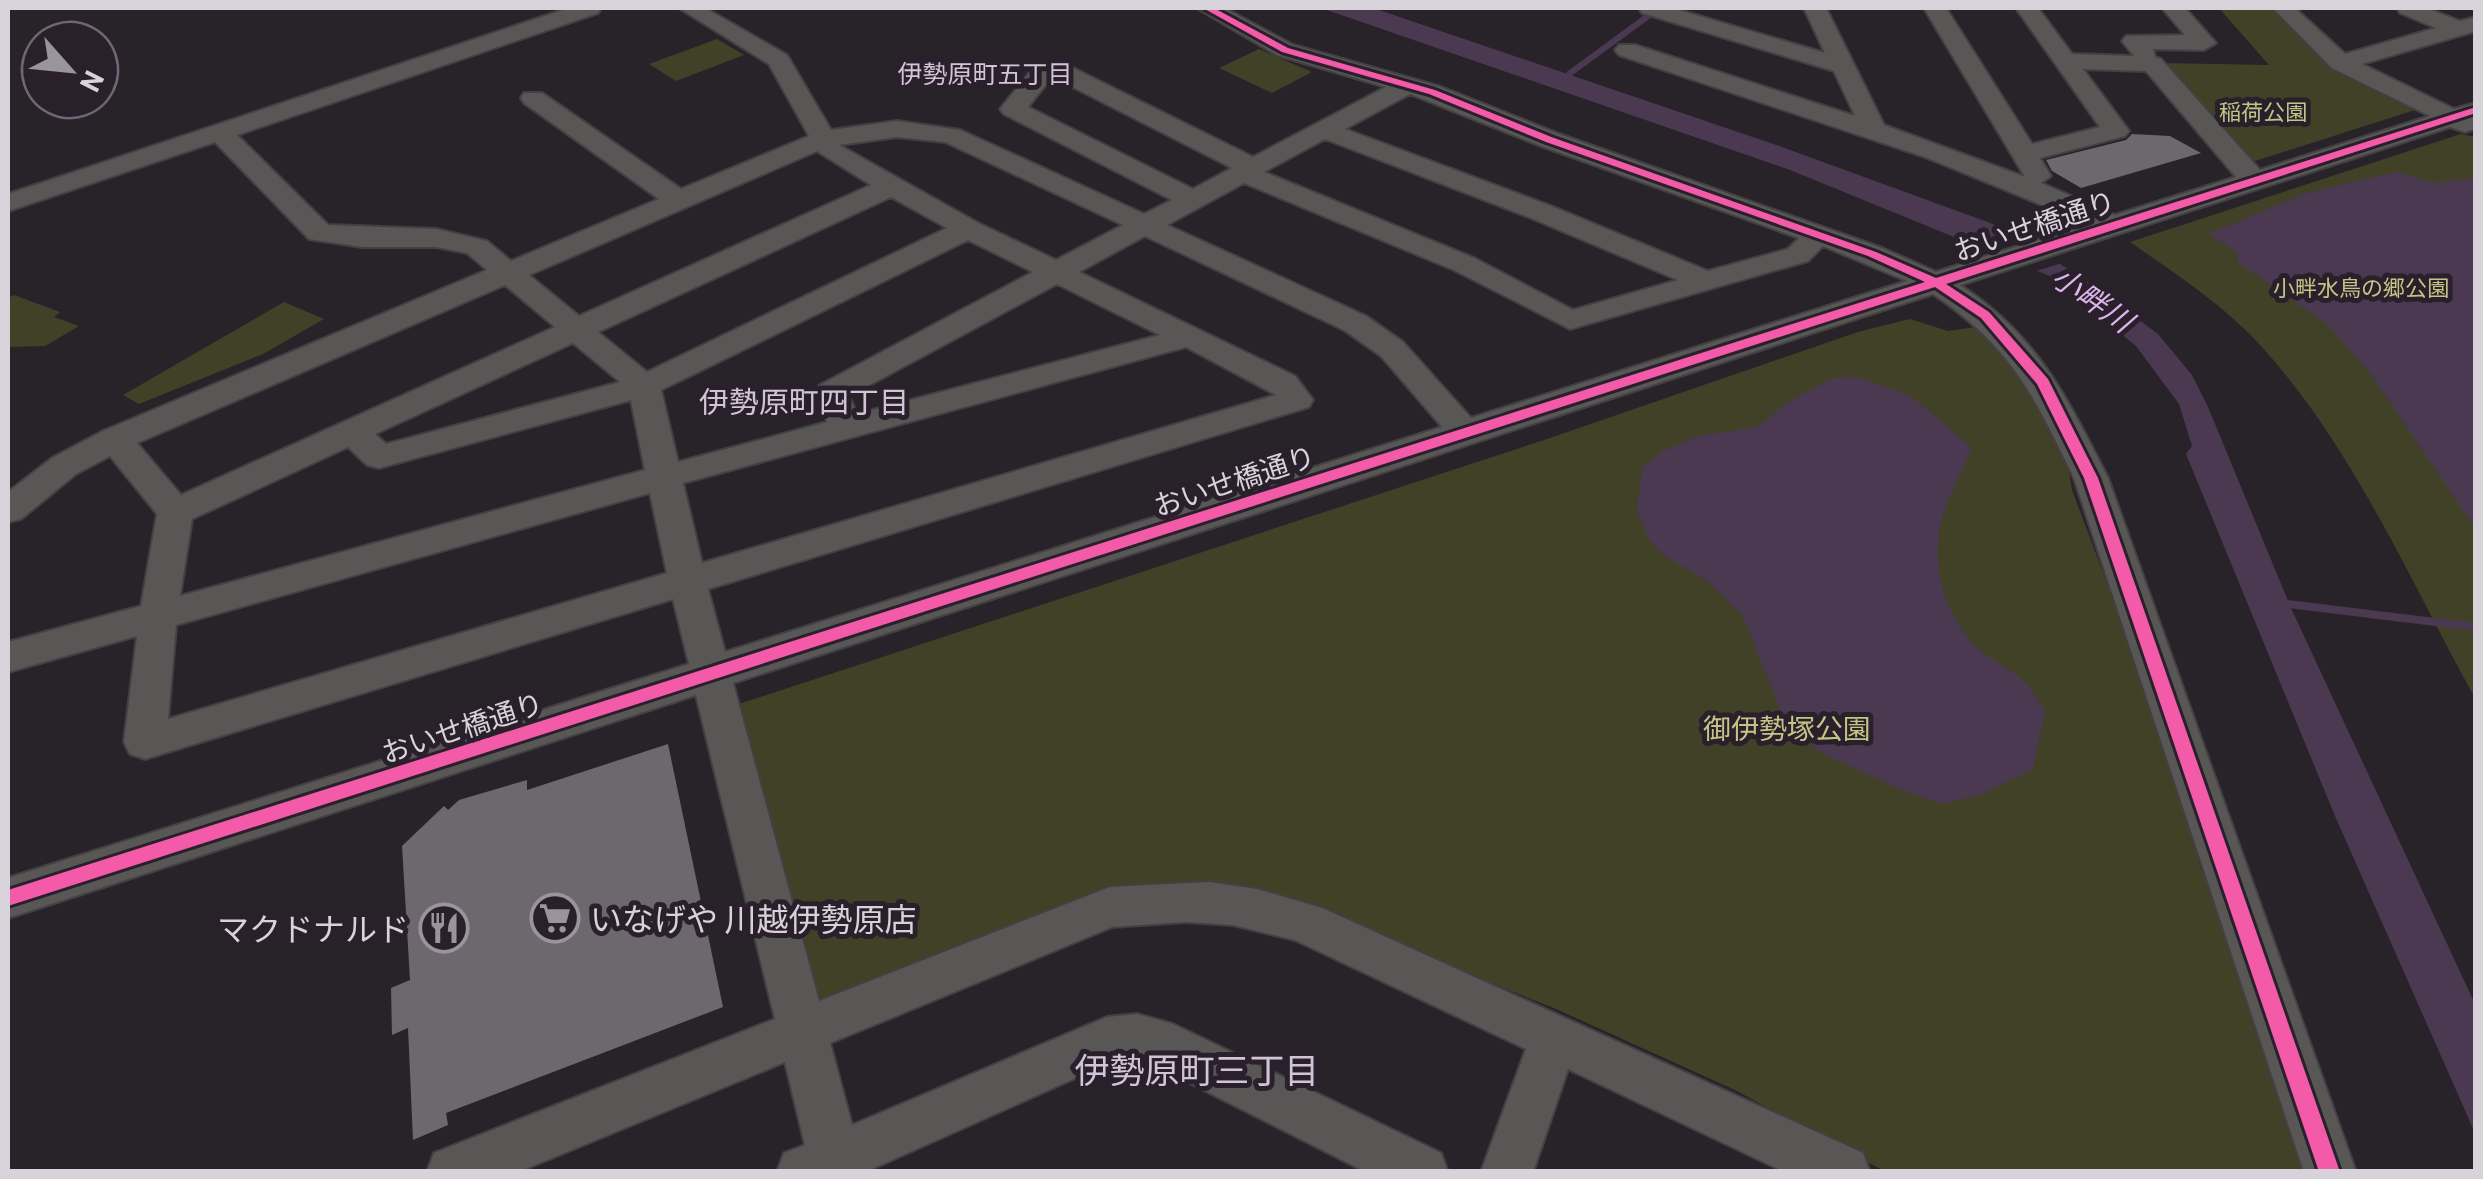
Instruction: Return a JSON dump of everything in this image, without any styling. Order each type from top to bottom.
[{"type":"street","points":[[8,203],[590,8]]},
{"type":"street","points":[[115,439],[175,512],[158,616],[145,742],[1297,400],[1284,383],[968,229],[830,152],[779,60],[690,8]]},
{"type":"street","points":[[1208,8],[1285,50],[1408,85],[1550,140],[1945,280],[1985,315],[2043,382],[2076,446],[2122,564],[2330,1172]]},
{"type":"street","points":[[1814,8],[1872,124],[1868,130]]},
{"type":"street","points":[[1934,8],[2049,194]]},
{"type":"street","points":[[2025,154],[2116,130],[2026,8]]},
{"type":"street","points":[[2173,8],[2204,43],[2134,41],[2237,164],[2256,180]]},
{"type":"street","points":[[2289,8],[2283,9],[2340,64],[2468,119]]},
{"type":"street","points":[[2408,8],[2467,26]]},
{"type":"street","points":[[1843,66],[1666,10],[1627,50],[2049,194],[2103,229]]},
{"type":"street","points":[[2340,64],[2467,26]]},
{"type":"street","points":[[2066,61],[2153,64]]},
{"type":"street","points":[[1194,200],[1151,182],[1013,109],[1040,76],[1064,72],[1247,170],[1464,264],[1570,320],[1798,255],[1819,235]]},
{"type":"street","points":[[846,426],[831,392],[1408,85]]},
{"type":"street","points":[[533,98],[681,202]]},
{"type":"street","name":"おいせ橋通り","points":[[8,898],[2256,180],[2468,119]]},
{"type":"street","points":[[8,510],[64,466],[115,439],[824,139],[897,129],[951,135],[1378,336],[1464,431]]},
{"type":"street","points":[[1324,130],[1541,212],[1706,281]]},
{"type":"street","points":[[221,133],[319,232],[362,238],[436,238],[478,247],[644,386],[686,580],[800,1034],[825,1167],[1107,1040],[1137,1037],[1156,1041],[1422,1172]]},
{"type":"street","points":[[175,512],[892,186]]},
{"type":"street","points":[[352,432],[379,457],[644,386],[968,229]]},
{"type":"street","points":[[8,657],[846,426],[1185,338]]},
{"type":"street","points":[[454,1172],[1110,907],[1162,899],[1257,906],[1306,923],[1844,1172]]},
{"type":"street","points":[[1506,1172],[1554,1039]]},
{"type":"green space","name":"稲荷公園","points":[[2219,8],[2274,8],[2332,65],[2418,109],[2252,162],[2161,63],[2269,65]]},
{"type":"green space","points":[[717,39],[744,55],[676,81],[649,64]]},
{"type":"green space","points":[[1259,49],[1312,72],[1272,93],[1219,68]]},
{"type":"green space","name":"小畔水鳥の郷公園","points":[[2461,134],[2475,137],[2475,698],[2378,516],[2295,386],[2232,317],[2130,242]]},
{"type":"green space","points":[[14,295],[60,312],[54,317],[79,326],[45,346],[8,347],[8,298]]},
{"type":"green space","points":[[284,302],[324,319],[263,354],[139,404],[123,395]]},
{"type":"green space","name":"御伊勢塚公園","points":[[1910,319],[1948,331],[1975,327],[2024,381],[2060,442],[2072,490],[2172,756],[2201,869],[2253,984],[2312,1171],[1884,1171],[1735,1090],[1556,1009],[1252,888],[1159,883],[1075,903],[825,1005],[811,996],[736,705],[1547,439],[1858,332]]},
{"type":"water","name":"小畔川","points":[[1321,8],[1373,8],[1782,147],[1993,224],[2080,276],[2158,334],[2192,375],[2208,407],[2291,608],[2475,1004],[2475,1133],[2335,816],[2186,454],[2192,446],[2179,404],[2136,346],[2052,277],[1790,170]]},
{"type":"water","points":[[2396,172],[2433,183],[2475,178],[2475,528],[2371,374],[2327,324],[2237,262],[2239,254],[2209,234],[2303,194]]},
{"type":"water","points":[[1859,377],[1912,397],[1972,448],[1939,529],[1942,585],[1967,636],[2022,680],[2045,712],[2033,769],[1980,795],[1942,804],[1899,789],[1818,751],[1783,716],[1743,616],[1709,582],[1665,556],[1649,540],[1637,512],[1642,467],[1665,450],[1698,436],[1758,427],[1785,404],[1832,378]]},
{"type":"pier","points":[[2019,234],[2065,262],[2030,273],[1971,248]]},
{"type":"building","points":[[2132,134],[2170,136],[2201,153],[2081,188],[2052,171],[2046,160],[2126,140]]},
{"type":"building","name":"いなげや 川越伊勢原店","points":[[668,744],[723,1007],[446,1113],[448,1125],[413,1140],[408,1028],[392,1035],[391,988],[410,980],[402,846],[444,806],[448,810],[459,800],[527,780],[527,790]]},
{"type":"waterway","points":[[1564,83],[1569,74],[1659,8]]},
{"type":"waterway","points":[[2280,603],[2476,627]]},
{"type":"cycle path","points":[[1208,8],[1285,50],[1432,92],[1550,140],[1872,254],[1935,282],[1985,315],[2043,382],[2091,478],[2330,1172]]},
{"type":"cycle path","points":[[8,898],[2476,110]]},
{"type":"place","name":"いなげや 川越伊勢原店","points":[[555,918]]},
{"type":"place","name":"マクドナルド","points":[[444,928]]},
{"type":"district","name":"伊勢原町五丁目","points":[[985,73]]},
{"type":"district","name":"伊勢原町四丁目","points":[[804,401]]},
{"type":"district","name":"伊勢原町三丁目","points":[[1197,1069]]}]
